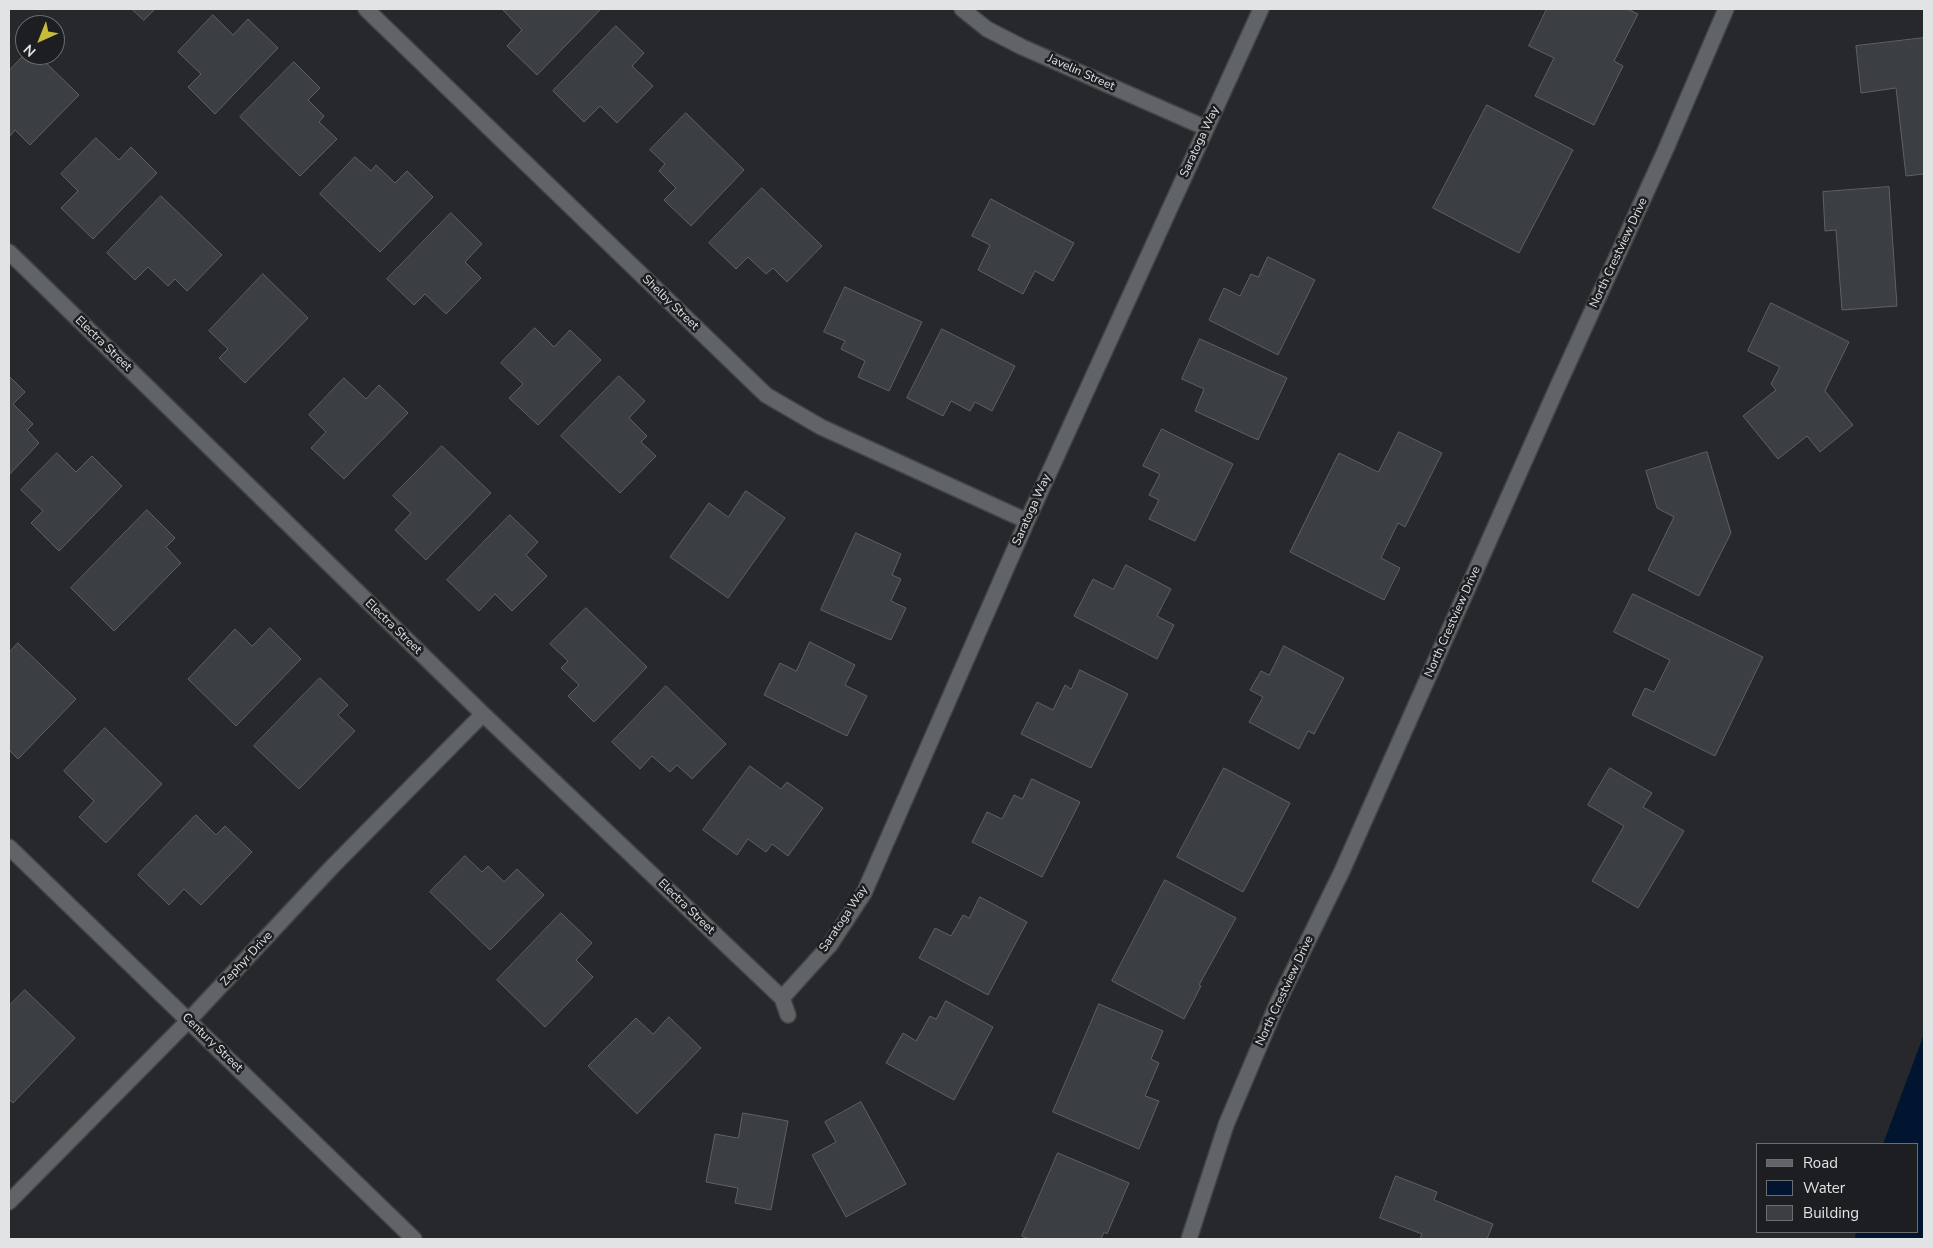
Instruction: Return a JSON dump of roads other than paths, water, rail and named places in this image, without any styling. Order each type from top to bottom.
[{"type":"street","name":"Shelby Street","points":[[366,9],[766,395],[821,427],[1026,520]]},
{"type":"street","name":"Javelin Street","points":[[962,9],[987,29],[1022,47],[1206,128]]},
{"type":"street","name":"Saratoga Way","points":[[782,998],[830,945],[864,893],[1026,520],[1261,9]]},
{"type":"street","name":"North Crestview Drive","points":[[1189,1239],[1226,1125],[1278,1002],[1342,871],[1552,399],[1665,151],[1726,9]]},
{"type":"street","name":"Electra Street","points":[[9,252],[483,714],[782,998]]},
{"type":"street","name":"Zephyr Drive","points":[[9,1202],[189,1020],[332,868],[483,714]]},
{"type":"street","name":"Century Street","points":[[9,847],[414,1239]]},
{"type":"street","points":[[782,998],[788,1015]]},
{"type":"water","points":[[1924,1034],[1924,1239],[1855,1239],[1856,1233],[1918,1233],[1918,1143],[1883,1143]]}]
